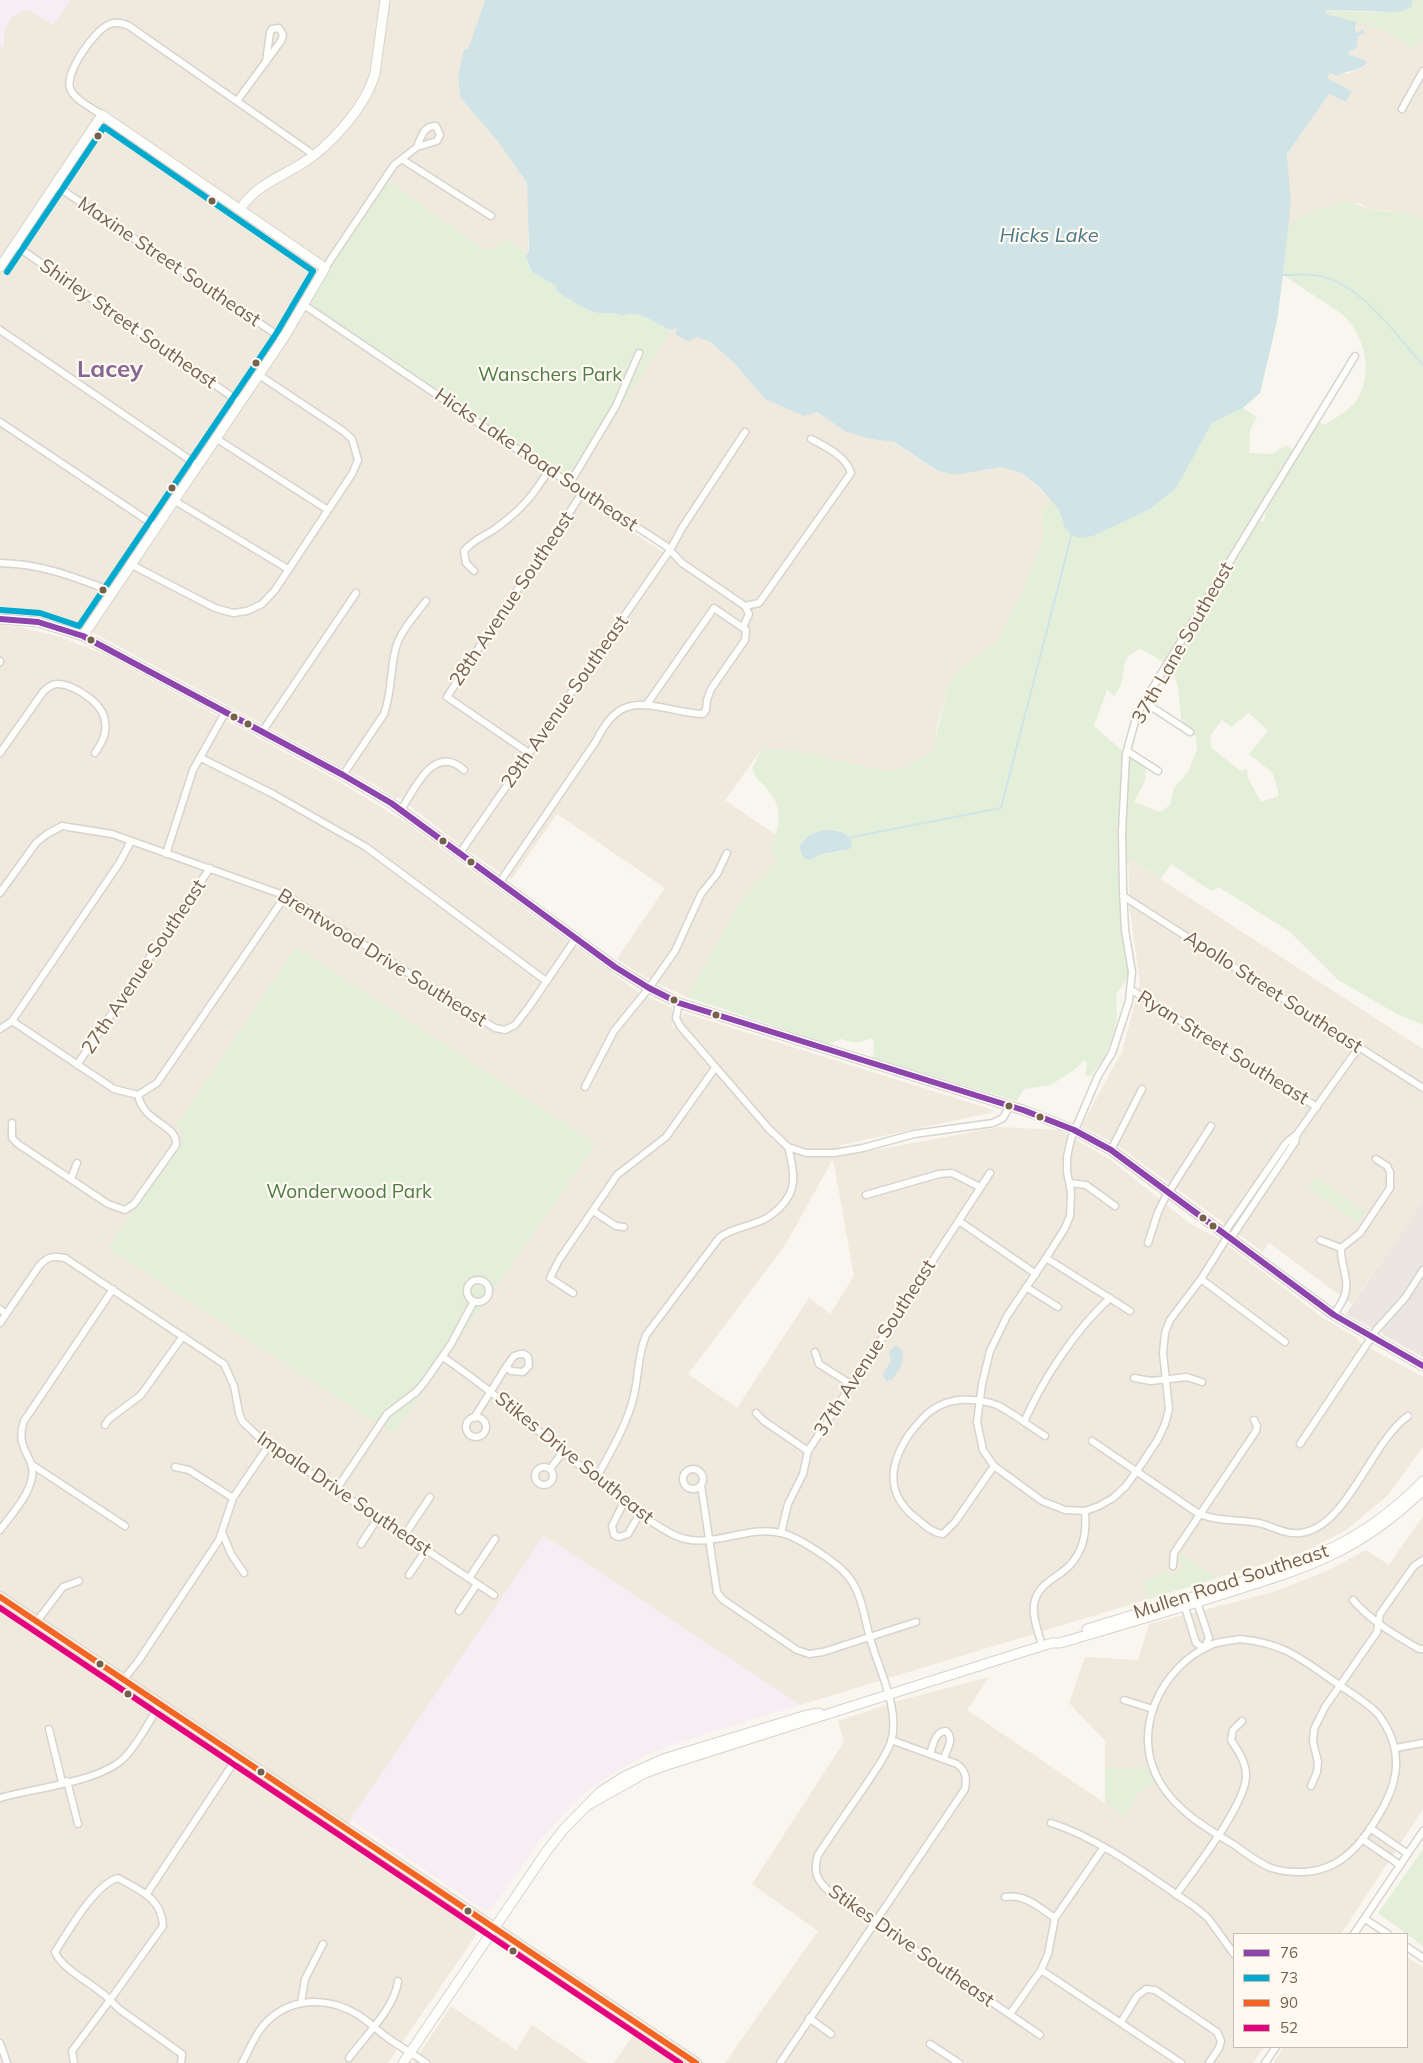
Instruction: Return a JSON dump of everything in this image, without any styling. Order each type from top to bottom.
[{"type":"main road","points":[[0,1597],[696,2063]]},
{"type":"street","points":[[240,209],[249,196],[266,183],[314,155],[331,140],[345,123],[372,84],[385,0]]},
{"type":"street","points":[[314,155],[123,24],[111,24],[101,29],[72,70],[68,84],[72,92],[81,101],[325,268]]},
{"type":"street","points":[[237,101],[266,62],[281,41],[283,35],[279,28],[272,29],[270,32],[266,62]]},
{"type":"street","points":[[1402,109],[1423,71]]},
{"type":"street","points":[[0,267],[102,115]]},
{"type":"street","points":[[83,636],[241,403],[283,339],[325,268],[383,181],[394,165],[403,160],[417,146]]},
{"type":"street","points":[[403,160],[492,216]]},
{"type":"street","name":"Maxine Street Southeast","points":[[55,185],[283,339]]},
{"type":"street","name":"Shirley Street Southeast","points":[[15,246],[241,403]]},
{"type":"street","name":"Hicks Lake Road Southeast","points":[[304,305],[670,550],[682,563],[745,606]]},
{"type":"street","points":[[0,330],[199,466]]},
{"type":"street","points":[[570,483],[616,406],[639,354]]},
{"type":"street","name":"37th Lane Southeast","points":[[994,1466],[983,1450],[977,1422],[990,1351],[1004,1322],[1065,1228],[1070,1216],[1072,1192],[1067,1156],[1074,1130],[1102,1068],[1112,1053],[1129,1001],[1132,972],[1125,930],[1122,832],[1127,751],[1136,718],[1355,356]]},
{"type":"street","points":[[132,564],[215,608],[232,613],[247,611],[262,604],[275,590],[352,474],[358,460],[352,439],[343,431],[259,375]]},
{"type":"street","points":[[0,422],[157,527]]},
{"type":"street","name":"29th Avenue Southeast","points":[[460,853],[670,550],[682,528],[745,432]]},
{"type":"street","points":[[217,438],[328,510]]},
{"type":"street","points":[[743,628],[749,614],[745,606],[759,603],[851,473],[849,466],[829,448],[811,439]]},
{"type":"street","points":[[474,571],[466,563],[464,552],[527,503],[549,470]]},
{"type":"street","name":"28th Avenue Southeast","points":[[529,753],[447,697],[503,609],[544,552],[583,492]]},
{"type":"street","points":[[175,501],[288,570]]},
{"type":"street","points":[[0,563],[39,566],[76,576],[114,592]]},
{"type":"street","points":[[262,732],[356,593]]},
{"type":"street","points":[[344,775],[384,714],[388,703],[396,645],[407,626],[426,601]]},
{"type":"street","points":[[500,882],[596,741],[608,719],[624,708],[647,704],[700,714],[705,712],[708,694],[747,637],[746,630],[714,608],[647,704]]},
{"type":"street","points":[[0,619],[38,622],[83,636],[344,775],[401,810],[615,967],[679,1003],[1010,1106],[1074,1130],[1111,1150],[1334,1315],[1423,1366]]},
{"type":"street","points":[[0,753],[43,692],[48,686],[57,684],[68,686],[96,704],[102,712],[105,722],[105,733],[101,744],[94,753]]},
{"type":"street","points":[[1144,702],[1190,732]]},
{"type":"street","points":[[166,854],[193,770],[226,712]]},
{"type":"street","points":[[1127,751],[1158,771]]},
{"type":"street","points":[[201,758],[273,794],[366,847],[546,981]]},
{"type":"street","points":[[401,810],[425,773],[435,764],[454,762],[464,770]]},
{"type":"street","name":"Brentwood Drive Southeast","points":[[0,893],[36,843],[47,834],[62,826],[112,834],[286,895],[495,1028],[505,1030],[515,1025],[576,938]]},
{"type":"street","points":[[0,1028],[12,1021],[120,862],[131,841]]},
{"type":"street","points":[[585,1087],[614,1031],[650,988],[675,951],[701,894],[717,874],[727,854]]},
{"type":"street","name":"27th Avenue Southeast","points":[[77,1065],[210,868]]},
{"type":"street","points":[[12,1021],[114,1090],[138,1095],[157,1083],[286,895]]},
{"type":"street","name":"Apollo Street Southeast","points":[[1123,896],[1423,1088]]},
{"type":"street","name":"Ryan Street Southeast","points":[[1130,989],[1317,1107]]},
{"type":"street","points":[[679,1003],[677,1021],[715,1068],[768,1129],[788,1147],[806,1153],[834,1153],[863,1148],[914,1134],[993,1122],[1003,1118],[1010,1106]]},
{"type":"street","points":[[1045,1436],[996,1405],[964,1400],[941,1404],[916,1425],[899,1450],[894,1461],[895,1489],[901,1503],[908,1512],[936,1533],[943,1534],[948,1531],[994,1466],[1054,1507],[1065,1510],[1084,1511],[1099,1506],[1113,1498],[1126,1486],[1158,1439],[1169,1409],[1162,1353],[1165,1333],[1170,1320],[1201,1279],[1286,1142],[1297,1134],[1358,1047]]},
{"type":"street","points":[[572,1293],[550,1278],[559,1260],[621,1170],[648,1153],[666,1137],[715,1068]]},
{"type":"street","points":[[1111,1150],[1142,1089]]},
{"type":"street","points":[[12,1123],[12,1138],[115,1208],[128,1210],[176,1145],[173,1133],[142,1110],[138,1095]]},
{"type":"street","points":[[1148,1243],[1158,1212],[1211,1126]]},
{"type":"street","points":[[596,1479],[629,1414],[637,1384],[640,1353],[646,1335],[719,1238],[728,1231],[769,1218],[788,1198],[793,1183],[792,1162],[788,1147]]},
{"type":"street","points":[[1334,1315],[1345,1296],[1346,1283],[1340,1256],[1341,1248],[1360,1233],[1390,1188],[1390,1172],[1387,1166],[1376,1160]]},
{"type":"street","points":[[71,1179],[77,1163]]},
{"type":"street","points":[[866,1195],[939,1174],[952,1173],[980,1187]]},
{"type":"street","name":"37th Avenue Southeast","points":[[781,1533],[788,1504],[803,1474],[808,1451],[990,1173]]},
{"type":"street","points":[[1070,1183],[1086,1185],[1115,1206]]},
{"type":"street","points":[[592,1211],[616,1226],[624,1227]]},
{"type":"street","points":[[959,1221],[1036,1274]]},
{"type":"street","points":[[1320,1240],[1341,1248]]},
{"type":"street","name":"Impala Drive Southeast","points":[[6,1314],[47,1257],[65,1258],[224,1364],[234,1386],[242,1421],[269,1445],[494,1595]]},
{"type":"street","points":[[1046,1258],[1130,1311]]},
{"type":"street","points":[[1300,1444],[1372,1338],[1393,1310],[1405,1298],[1423,1270]]},
{"type":"street","points":[[1201,1279],[1285,1342]]},
{"type":"street","points":[[1026,1287],[1058,1307]]},
{"type":"street","points":[[0,1530],[27,1489],[33,1476],[31,1464],[20,1438],[24,1420],[113,1290]]},
{"type":"street","points":[[1024,1422],[1057,1363],[1099,1308],[1110,1298]]},
{"type":"street","points":[[336,1490],[382,1420],[416,1392],[442,1357],[474,1302]]},
{"type":"street","points":[[0,1310],[6,1314],[0,1323]]},
{"type":"street","points":[[105,1425],[109,1419],[141,1395],[183,1336]]},
{"type":"street","points":[[815,1352],[819,1364],[852,1385]]},
{"type":"street","name":"Stikes Drive Southeast","points":[[442,1357],[491,1391],[624,1502],[674,1535],[691,1540],[710,1540],[752,1531],[781,1533],[794,1538],[835,1564],[847,1575],[860,1599],[888,1694],[893,1720],[891,1740],[873,1774],[818,1855],[815,1869],[817,1877],[821,1884],[874,1922],[1040,2035]]},
{"type":"street","points":[[474,1418],[506,1367]]},
{"type":"street","points":[[1134,1378],[1151,1381],[1186,1377],[1202,1382]]},
{"type":"street","points":[[756,1413],[764,1421],[808,1451]]},
{"type":"street","points":[[1092,1441],[1199,1514],[1214,1520],[1252,1522],[1298,1534],[1313,1530],[1330,1520],[1386,1438],[1398,1423],[1408,1416]]},
{"type":"street","points":[[1173,1566],[1174,1553],[1256,1431],[1257,1426],[1254,1420]]},
{"type":"street","points":[[124,1679],[210,1554],[222,1532],[233,1498],[269,1445]]},
{"type":"street","points":[[550,1469],[563,1452]]},
{"type":"street","points":[[31,1464],[125,1526]]},
{"type":"street","points":[[175,1467],[189,1470],[233,1498]]},
{"type":"street","name":"Mullen Road Southeast","points":[[494,1929],[563,1830],[588,1805],[638,1777],[664,1766],[809,1721],[835,1710],[1052,1643],[1058,1638],[1184,1604],[1270,1573],[1330,1550],[1368,1529],[1391,1511],[1423,1481]]},
{"type":"street","points":[[701,1485],[710,1540],[715,1588],[719,1597],[797,1650],[809,1654],[823,1652],[916,1622]]},
{"type":"street","name":"Mullen Road Southeast","points":[[1196,1600],[1302,1569],[1343,1551],[1386,1523],[1423,1490]]},
{"type":"street","points":[[404,1536],[430,1498]]},
{"type":"street","points":[[624,1502],[612,1526],[614,1535],[619,1537],[628,1534],[640,1513]]},
{"type":"street","points":[[1042,1646],[1034,1615],[1036,1598],[1046,1582],[1071,1564],[1084,1545],[1086,1525],[1084,1511]]},
{"type":"street","points":[[361,1544],[378,1518]]},
{"type":"street","points":[[222,1532],[231,1554],[244,1573]]},
{"type":"street","points":[[469,1578],[495,1539]]},
{"type":"street","points":[[410,1575],[426,1550]]},
{"type":"street","points":[[1311,1786],[1318,1772],[1318,1762],[1313,1742],[1314,1729],[1325,1707],[1377,1632],[1380,1614],[1414,1566],[1423,1560]]},
{"type":"street","points":[[37,1621],[63,1587],[78,1581]]},
{"type":"street","points":[[459,1610],[477,1584]]},
{"type":"street","points":[[1196,1600],[1208,1638],[1204,1648]]},
{"type":"street","points":[[1353,1600],[1378,1623],[1411,1644],[1423,1649]]},
{"type":"street","points":[[1184,1604],[1196,1643],[1204,1648]]},
{"type":"street","points":[[1240,1640],[1262,1641],[1293,1653],[1340,1686],[1363,1701],[1379,1715],[1390,1733],[1396,1748],[1396,1776],[1391,1792],[1370,1828],[1347,1856],[1333,1865],[1316,1871],[1300,1872],[1272,1868],[1259,1862],[1218,1835],[1174,1802],[1160,1783],[1152,1763],[1148,1745],[1152,1709],[1159,1694],[1175,1670],[1188,1658],[1204,1648],[1221,1642],[1240,1640]]},
{"type":"street","points":[[1124,1700],[1152,1709]]},
{"type":"street","points":[[0,1798],[100,1772],[122,1759],[132,1750],[161,1703]]},
{"type":"street","points":[[1176,1895],[1235,1809],[1246,1784],[1243,1761],[1231,1740],[1233,1730],[1242,1721]]},
{"type":"street","points":[[49,1729],[78,1824]]},
{"type":"street","points":[[930,1754],[937,1734],[941,1731],[946,1731],[950,1734],[951,1739],[944,1758]]},
{"type":"street","points":[[780,2063],[965,1790],[967,1780],[963,1769],[957,1764],[891,1740]]},
{"type":"street","points":[[1396,1748],[1423,1743]]},
{"type":"street","points":[[146,1894],[238,1756]]},
{"type":"street","points":[[1051,1823],[1072,1829],[1104,1847],[1176,1895],[1208,1918],[1233,1953]]},
{"type":"street","points":[[1370,1828],[1408,1854]]},
{"type":"street","points":[[1355,1933],[1423,1831]]},
{"type":"street","points":[[1362,1839],[1400,1865]]},
{"type":"street","points":[[1005,1897],[1016,1896],[1026,1899],[1055,1918],[1104,1847]]},
{"type":"street","points":[[74,2063],[72,2051],[110,2000],[163,1926],[163,1914],[156,1902],[118,1878],[111,1880],[93,1898],[55,1952],[59,1962],[104,1993],[110,2000],[119,2009],[182,2054],[181,2063]]},
{"type":"street","name":"Stikes Drive Southeast","points":[[1010,2014],[1041,1970],[1048,1954],[1055,1918]]},
{"type":"street","points":[[1365,1919],[1386,1933]]},
{"type":"street","points":[[403,2063],[494,1929]]},
{"type":"street","points":[[301,2003],[305,1979],[322,1944]]},
{"type":"street","points":[[1408,1948],[1423,1958]]},
{"type":"street","points":[[1041,1970],[1181,2063]]},
{"type":"street","points":[[349,2058],[397,1992],[398,1981]]},
{"type":"street","points":[[1121,2022],[1140,1993],[1146,1989],[1155,1990],[1217,2032],[1221,2041],[1219,2048],[1209,2063]]},
{"type":"street","points":[[242,2063],[262,2027],[275,2015],[291,2005],[323,2001],[340,2006],[359,2016],[426,2063]]},
{"type":"street","points":[[809,2018],[832,2034]]},
{"type":"street","points":[[0,2043],[7,2063]]},
{"type":"street","points":[[930,2044],[959,2063]]},
{"type":"street","points":[[1265,2063],[1275,2048]]},
{"type":"shaded area","points":[[0,0],[485,0],[468,50],[464,49],[458,75],[460,97],[499,143],[527,183],[529,205],[528,253],[508,240],[485,251],[387,180],[307,302],[498,431],[493,438],[670,557],[675,550],[573,482],[671,330],[678,328],[709,341],[734,363],[765,399],[779,405],[817,412],[846,432],[871,439],[893,442],[938,471],[956,475],[1001,467],[1022,473],[1050,499],[1042,509],[1044,538],[1019,600],[997,641],[948,685],[937,727],[934,749],[910,765],[888,772],[808,753],[783,749],[761,750],[725,800],[776,835],[771,850],[778,861],[743,897],[687,997],[643,976],[617,959],[665,888],[557,814],[511,880],[460,845],[400,798],[395,798],[377,786],[92,632],[18,609],[0,610]]},
{"type":"shaded area","points":[[0,0],[71,0],[53,25],[29,11],[24,11],[11,18],[5,30],[3,48],[0,46]]},
{"type":"shaded area","points":[[1412,0],[1423,0],[1423,219],[1390,211],[1371,210],[1359,203],[1317,209],[1288,225],[1291,202],[1287,154],[1329,94],[1352,91],[1327,78],[1330,73],[1349,73],[1365,66],[1365,60],[1348,54],[1349,51],[1357,47],[1358,36],[1365,31],[1363,29],[1360,32],[1356,32],[1357,22],[1412,6]]},
{"type":"shaded area","points":[[0,625],[19,627],[61,637],[103,654],[336,780],[405,822],[638,992],[672,1008],[673,1029],[684,1013],[993,1110],[994,1112],[841,1145],[833,1158],[999,1127],[1059,1130],[1111,1160],[1189,1223],[1219,1239],[1323,1318],[1357,1338],[1360,1343],[1423,1377],[1423,1447],[1387,1496],[1346,1530],[1306,1551],[800,1705],[544,1536],[341,1835],[475,1926],[476,1935],[388,2063],[0,2063]],"holes":[[[183,1137],[393,1434],[164,1168]],[[833,1159],[854,1276],[830,1314],[809,1298],[737,1408],[688,1374],[785,1245]]]},
{"type":"shaded area","points":[[1128,858],[1423,1049],[1423,1200],[1352,1304],[1269,1243],[1263,1252],[1119,1146],[1081,1126],[1122,1052],[1140,983],[1130,911]]},
{"type":"shaded area","points":[[1423,1200],[1423,1357],[1383,1335],[1382,1332],[1375,1328],[1371,1328],[1346,1314]]},
{"type":"shaded area","points":[[1423,1516],[1423,1809],[1342,1933],[1233,1933],[1233,2048],[1263,2048],[1253,2063],[725,2063],[818,1931],[752,1884],[844,1742],[838,1721],[898,1701],[989,1677],[967,1710],[1105,1803],[1105,1741],[1069,1703],[1085,1657],[1138,1660],[1149,1624],[1270,1593],[1325,1572],[1366,1550],[1389,1565]]},
{"type":"shaded area","points":[[544,1536],[800,1705],[682,1741],[646,1755],[614,1773],[588,1790],[570,1807],[538,1842],[492,1909],[484,1910],[350,1819]]},
{"type":"shaded area","points":[[1408,1958],[1423,1967],[1423,2063],[1273,2063],[1283,2048],[1408,2048]]},
{"type":"shaded area","points":[[451,2006],[516,2050],[532,2025],[588,2063],[413,2063]]},
{"type":"shaded area","points":[[634,2034],[677,2063],[614,2063]]},
{"type":"green space","points":[[1412,0],[1423,0],[1423,38],[1414,49],[1383,30],[1326,14],[1327,10],[1395,11],[1412,6]]},
{"type":"green space","name":"Wanschers Park","points":[[387,180],[485,251],[508,240],[528,253],[526,257],[532,272],[556,286],[556,291],[583,307],[599,313],[623,316],[635,314],[671,330],[573,482],[307,302]]},
{"type":"green space","points":[[1350,202],[1371,210],[1407,213],[1423,219],[1423,1025],[1397,1014],[1338,980],[1290,932],[1219,887],[1211,891],[1171,864],[1161,879],[1129,858],[1123,889],[1132,972],[1116,994],[1117,1019],[1105,1056],[1091,1076],[1085,1075],[1087,1062],[1083,1061],[1077,1068],[1051,1085],[1024,1089],[1017,1101],[873,1058],[874,1042],[872,1038],[857,1043],[841,1039],[828,1044],[687,997],[743,897],[778,861],[771,850],[778,827],[777,805],[752,769],[761,750],[783,749],[808,753],[888,772],[910,765],[933,750],[948,685],[959,669],[997,641],[1019,600],[1044,538],[1042,509],[1050,499],[1059,510],[1065,528],[1194,454],[1212,423],[1243,408],[1257,417],[1250,430],[1249,453],[1272,454],[1286,445],[1297,452],[1316,420],[1324,425],[1343,413],[1356,401],[1363,385],[1366,363],[1361,341],[1356,331],[1342,314],[1283,275],[1288,225],[1317,209]],"holes":[[[1284,473],[1287,476],[1278,486],[1272,497],[1264,522],[1256,520]],[[1141,649],[1157,658],[1174,672],[1181,719],[1196,737],[1197,750],[1188,772],[1174,788],[1170,805],[1160,812],[1134,802],[1145,781],[1146,766],[1126,754],[1094,726],[1107,690],[1114,696],[1120,687],[1127,658]],[[1249,713],[1268,731],[1249,754],[1273,773],[1279,796],[1261,802],[1248,778],[1247,769],[1240,771],[1212,748],[1210,736],[1222,720],[1231,727]],[[837,830],[850,837],[844,851],[819,855],[801,854],[799,848],[804,838]]]},
{"type":"green space","name":"Wonderwood Park","points":[[296,947],[596,1144],[393,1434],[108,1248],[164,1168],[183,1137],[177,1125]]},
{"type":"green space","points":[[1316,1177],[1366,1212],[1358,1223],[1308,1188]]},
{"type":"green space","points":[[1179,1553],[1217,1578],[1149,1599],[1144,1583],[1164,1570],[1168,1574],[1174,1575],[1182,1567]]},
{"type":"green space","points":[[1148,1767],[1155,1783],[1139,1792],[1124,1816],[1106,1803],[1105,1768]]},
{"type":"green space","points":[[1423,1849],[1423,1946],[1408,1935],[1408,1933],[1405,1933],[1378,1913]]},
{"type":"water","name":"Hicks Lake","points":[[485,0],[1412,0],[1412,6],[1404,11],[1392,12],[1327,10],[1326,14],[1357,22],[1355,30],[1357,33],[1364,29],[1364,33],[1358,36],[1357,47],[1349,51],[1348,54],[1365,60],[1367,63],[1360,68],[1337,76],[1330,73],[1327,78],[1352,91],[1346,102],[1329,94],[1287,154],[1291,202],[1283,275],[1277,321],[1260,393],[1243,408],[1212,423],[1176,488],[1150,509],[1093,536],[1080,538],[1072,535],[1065,528],[1059,510],[1042,490],[1022,473],[1001,467],[956,475],[938,471],[894,442],[871,439],[846,432],[817,412],[804,416],[765,399],[734,363],[709,341],[696,337],[689,342],[675,334],[677,328],[671,330],[665,328],[635,314],[623,316],[594,312],[556,291],[556,286],[532,272],[526,257],[529,249],[527,183],[499,143],[460,97],[458,75],[464,49],[468,49]]},
{"type":"water","points":[[826,830],[837,831],[847,835],[852,842],[850,849],[819,855],[810,860],[804,858],[799,848],[806,837]]},
{"type":"water","points":[[895,1346],[898,1346],[903,1352],[902,1365],[893,1379],[887,1381],[883,1374],[891,1361],[889,1352]]},
{"type":"waterway","points":[[1282,275],[1314,275],[1330,279],[1346,287],[1375,310],[1423,365]]},
{"type":"waterway","points":[[847,838],[1001,808],[1072,533]]},
{"type":"transit line","name":"73","points":[[1,610],[40,613],[79,626],[276,334],[313,271],[104,127],[7,272]]},
{"type":"transit line","name":"76","points":[[0,619],[38,622],[83,636],[343,775],[391,803],[615,967],[649,988],[679,1003],[1023,1110],[1074,1130],[1111,1150],[1334,1315],[1423,1366]]},
{"type":"transit line","name":"90","points":[[0,1597],[696,2063]]},
{"type":"transit line","name":"52","points":[[0,1608],[680,2063]]},
{"type":"district","name":"Lacey","points":[[110,370]]}]
